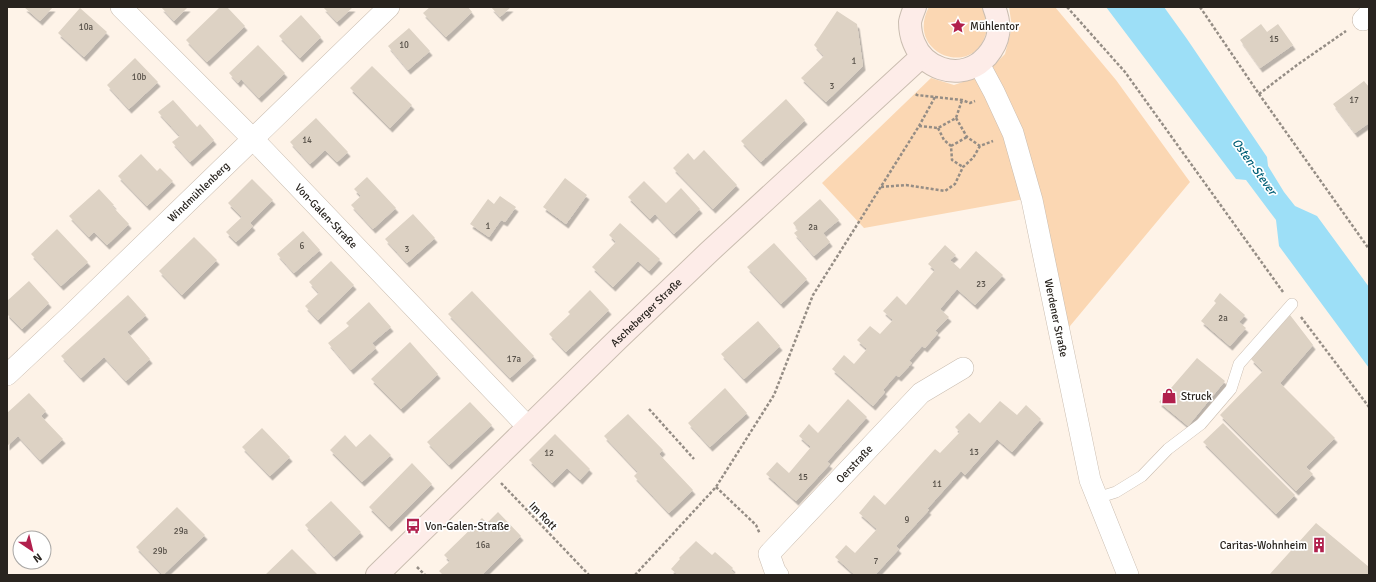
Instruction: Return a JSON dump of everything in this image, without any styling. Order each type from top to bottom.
[{"type":"street","name":"Von-Galen-Straße","points":[[121,7],[252,138],[528,428]]},
{"type":"street","name":"Windmühlenberg","points":[[7,375],[70,317],[252,138],[389,7]]},
{"type":"street","points":[[915,7],[910,21],[911,36],[916,50],[929,63],[939,68],[953,71],[967,69],[979,64],[992,51],[998,35],[998,17],[994,7]]},
{"type":"street","name":"Ascheberger Straße","points":[[377,575],[709,252],[921,56]]},
{"type":"street","name":"Werdener Straße","points":[[979,64],[1013,133],[1032,200],[1090,480],[1128,575]]},
{"type":"street","name":"Oerstraße","points":[[770,554],[921,393],[963,368]]},
{"type":"street","points":[[770,554],[775,571],[778,575]]},
{"type":"lane","points":[[1097,498],[1116,492],[1142,476],[1168,449],[1201,424],[1231,388],[1239,364],[1292,304]]},
{"type":"path","points":[[1067,7],[1125,72],[1292,304],[1369,406]]},
{"type":"path","points":[[1200,7],[1259,94],[1369,249]]},
{"type":"path","points":[[1259,94],[1366,17]]},
{"type":"path","points":[[898,77],[917,95],[962,100],[970,103],[994,92]]},
{"type":"path","points":[[635,575],[716,487],[774,395],[813,295],[919,126],[935,97]]},
{"type":"path","points":[[919,126],[938,128],[956,118],[962,100]]},
{"type":"path","points":[[956,118],[967,137],[980,146]]},
{"type":"path","points":[[938,128],[944,140],[951,146],[952,160],[963,167]]},
{"type":"path","points":[[881,187],[906,185],[945,191],[955,184],[963,167],[974,158],[980,146],[1013,133]]},
{"type":"path","points":[[951,146],[967,137]]},
{"type":"path","points":[[649,409],[694,459]]},
{"type":"path","name":"Im Rott","points":[[486,469],[589,575]]},
{"type":"path","points":[[716,487],[756,525],[770,554]]},
{"type":"shaded area","points":[[929,7],[982,7],[986,16],[987,26],[986,33],[979,47],[969,55],[956,58],[944,55],[933,48],[926,37],[924,23]]},
{"type":"shaded area","points":[[1009,7],[1055,7],[1116,80],[1190,182],[1060,338],[1030,198],[864,228],[822,183],[931,78],[954,85],[984,75],[1005,54],[1012,27]]},
{"type":"water","name":"Osten-Stever","points":[[1106,7],[1164,7],[1267,157],[1268,166],[1284,192],[1295,206],[1317,216],[1369,287],[1369,368],[1279,246],[1276,220],[1246,180],[1236,179]]},
{"type":"building","points":[[24,7],[53,7],[40,21]]},
{"type":"building","points":[[161,7],[188,7],[174,21]]},
{"type":"building","points":[[220,7],[227,7],[245,26],[207,62],[186,40]]},
{"type":"building","points":[[323,7],[353,7],[337,22]]},
{"type":"building","points":[[430,7],[468,7],[472,12],[446,37],[423,13]]},
{"type":"building","points":[[491,7],[511,7],[500,17]]},
{"type":"building","points":[[80,8],[107,32],[84,57],[58,33]]},
{"type":"building","points":[[837,11],[857,24],[863,66],[826,102],[801,78],[824,56],[814,45]]},
{"type":"building","points":[[301,15],[321,37],[300,58],[279,36]]},
{"type":"building","points":[[1261,24],[1267,32],[1278,24],[1293,45],[1260,68],[1240,40]]},
{"type":"building","points":[[409,28],[430,51],[408,70],[388,46]]},
{"type":"building","points":[[258,45],[285,73],[259,98],[241,79],[238,83],[229,73]]},
{"type":"building","points":[[135,58],[158,82],[129,109],[107,85]]},
{"type":"building","points":[[372,66],[412,105],[390,128],[350,88]]},
{"type":"building","points":[[1364,81],[1369,87],[1369,123],[1355,133],[1333,104]]},
{"type":"building","points":[[786,99],[805,120],[761,162],[741,141]]},
{"type":"building","points":[[173,100],[197,127],[200,124],[214,140],[190,162],[172,142],[180,136],[158,112]]},
{"type":"building","points":[[316,118],[348,152],[337,162],[325,150],[310,164],[290,142]]},
{"type":"building","points":[[704,150],[737,185],[713,209],[673,168],[688,153],[694,160]]},
{"type":"building","points":[[141,154],[157,171],[160,168],[173,181],[147,206],[118,176]]},
{"type":"building","points":[[367,177],[396,208],[373,229],[351,205],[361,196],[354,189]]},
{"type":"building","points":[[565,178],[587,195],[566,224],[543,207]]},
{"type":"building","points":[[252,179],[273,200],[250,223],[253,226],[236,242],[226,232],[242,217],[228,203]]},
{"type":"building","points":[[644,181],[666,203],[681,188],[700,209],[674,234],[655,214],[650,219],[628,197]]},
{"type":"building","points":[[99,189],[129,224],[107,245],[94,232],[89,237],[69,216]]},
{"type":"building","points":[[500,196],[516,207],[505,222],[501,220],[489,237],[470,224],[488,199],[494,204]]},
{"type":"building","points":[[820,199],[839,220],[823,233],[830,242],[814,256],[794,233],[798,230],[793,223]]},
{"type":"building","points":[[413,214],[435,238],[407,263],[385,239]]},
{"type":"building","points":[[620,223],[660,259],[649,271],[638,261],[613,287],[592,267],[616,242],[609,235]]},
{"type":"building","points":[[57,229],[88,262],[61,286],[31,254]]},
{"type":"building","points":[[303,231],[320,250],[294,273],[277,254]]},
{"type":"building","points":[[194,237],[217,260],[182,295],[159,271]]},
{"type":"building","points":[[774,243],[807,279],[781,304],[747,267]]},
{"type":"building","points":[[945,245],[956,255],[950,260],[960,269],[976,251],[1003,275],[975,305],[957,289],[940,309],[949,317],[935,331],[938,333],[925,348],[922,346],[909,361],[912,363],[899,377],[896,375],[883,390],[885,392],[873,406],[832,369],[844,355],[854,364],[867,349],[857,340],[870,326],[880,334],[893,320],[883,311],[897,296],[906,305],[935,270],[928,264]]},
{"type":"building","points":[[331,261],[354,285],[318,320],[305,306],[319,293],[309,282]]},
{"type":"building","points":[[29,281],[49,303],[22,329],[7,314],[7,301]]},
{"type":"building","points":[[590,290],[609,310],[566,352],[549,334],[570,314],[568,312]]},
{"type":"building","points":[[472,291],[534,356],[510,378],[448,314]]},
{"type":"building","points":[[1220,293],[1245,315],[1239,322],[1246,328],[1230,346],[1201,321],[1216,303],[1214,301]]},
{"type":"building","points":[[128,295],[146,315],[127,332],[150,359],[126,381],[104,357],[81,378],[61,356]]},
{"type":"building","points":[[369,302],[391,327],[372,343],[376,348],[351,370],[328,343],[349,326],[346,323]]},
{"type":"building","points":[[1290,315],[1313,345],[1280,383],[1335,438],[1306,467],[1313,474],[1296,491],[1220,415],[1263,371],[1251,359]]},
{"type":"building","points":[[758,321],[780,346],[744,379],[721,354]]},
{"type":"building","points":[[410,342],[438,374],[401,409],[371,379]]},
{"type":"building","points":[[1197,358],[1225,381],[1188,426],[1159,402]]},
{"type":"building","points":[[725,388],[747,413],[710,447],[688,423]]},
{"type":"building","points":[[29,393],[46,411],[41,416],[63,439],[40,460],[18,436],[7,446],[7,413]]},
{"type":"building","points":[[848,399],[867,417],[827,462],[830,464],[796,501],[766,474],[777,462],[789,473],[811,447],[799,436],[809,424],[818,433]]},
{"type":"building","points":[[1000,401],[1017,415],[1026,405],[1041,419],[1012,452],[997,439],[965,475],[961,471],[927,509],[929,510],[896,546],[899,549],[875,575],[855,575],[835,557],[846,545],[855,553],[877,529],[859,513],[874,495],[885,505],[935,449],[940,453],[960,432],[955,427],[969,413],[980,423]]},
{"type":"building","points":[[470,402],[492,425],[449,465],[427,442]]},
{"type":"building","points":[[628,414],[663,450],[659,454],[693,490],[669,513],[634,476],[638,472],[604,436]]},
{"type":"building","points":[[1223,423],[1295,495],[1276,514],[1203,442]]},
{"type":"building","points":[[262,428],[290,457],[270,476],[242,447]]},
{"type":"building","points":[[370,434],[391,455],[362,482],[330,450],[345,435],[356,447]]},
{"type":"building","points":[[555,434],[590,469],[580,480],[567,468],[552,483],[529,460]]},
{"type":"building","points":[[412,463],[432,484],[389,527],[369,507]]},
{"type":"building","points":[[331,501],[361,532],[334,557],[305,525]]},
{"type":"building","points":[[177,507],[205,535],[163,575],[136,547]]},
{"type":"building","points":[[498,512],[521,536],[482,575],[443,575],[439,571],[450,561],[444,555],[482,518],[487,523]]},
{"type":"building","name":"Caritas-Wohnheim","points":[[1316,523],[1369,567],[1369,572],[1367,575],[1269,575]]},
{"type":"building","points":[[696,541],[712,555],[715,552],[733,568],[731,570],[736,575],[678,575],[671,569],[680,559],[679,558]]},
{"type":"building","points":[[292,549],[317,574],[265,575]]},
{"type":"place","name":"Mühlentor","points":[[958,26]]},
{"type":"place","name":"Struck","points":[[1169,396]]},
{"type":"place","name":"Von-Galen-Straße","points":[[413,526]]},
{"type":"place","name":"Caritas-Wohnheim","points":[[1319,545]]}]
